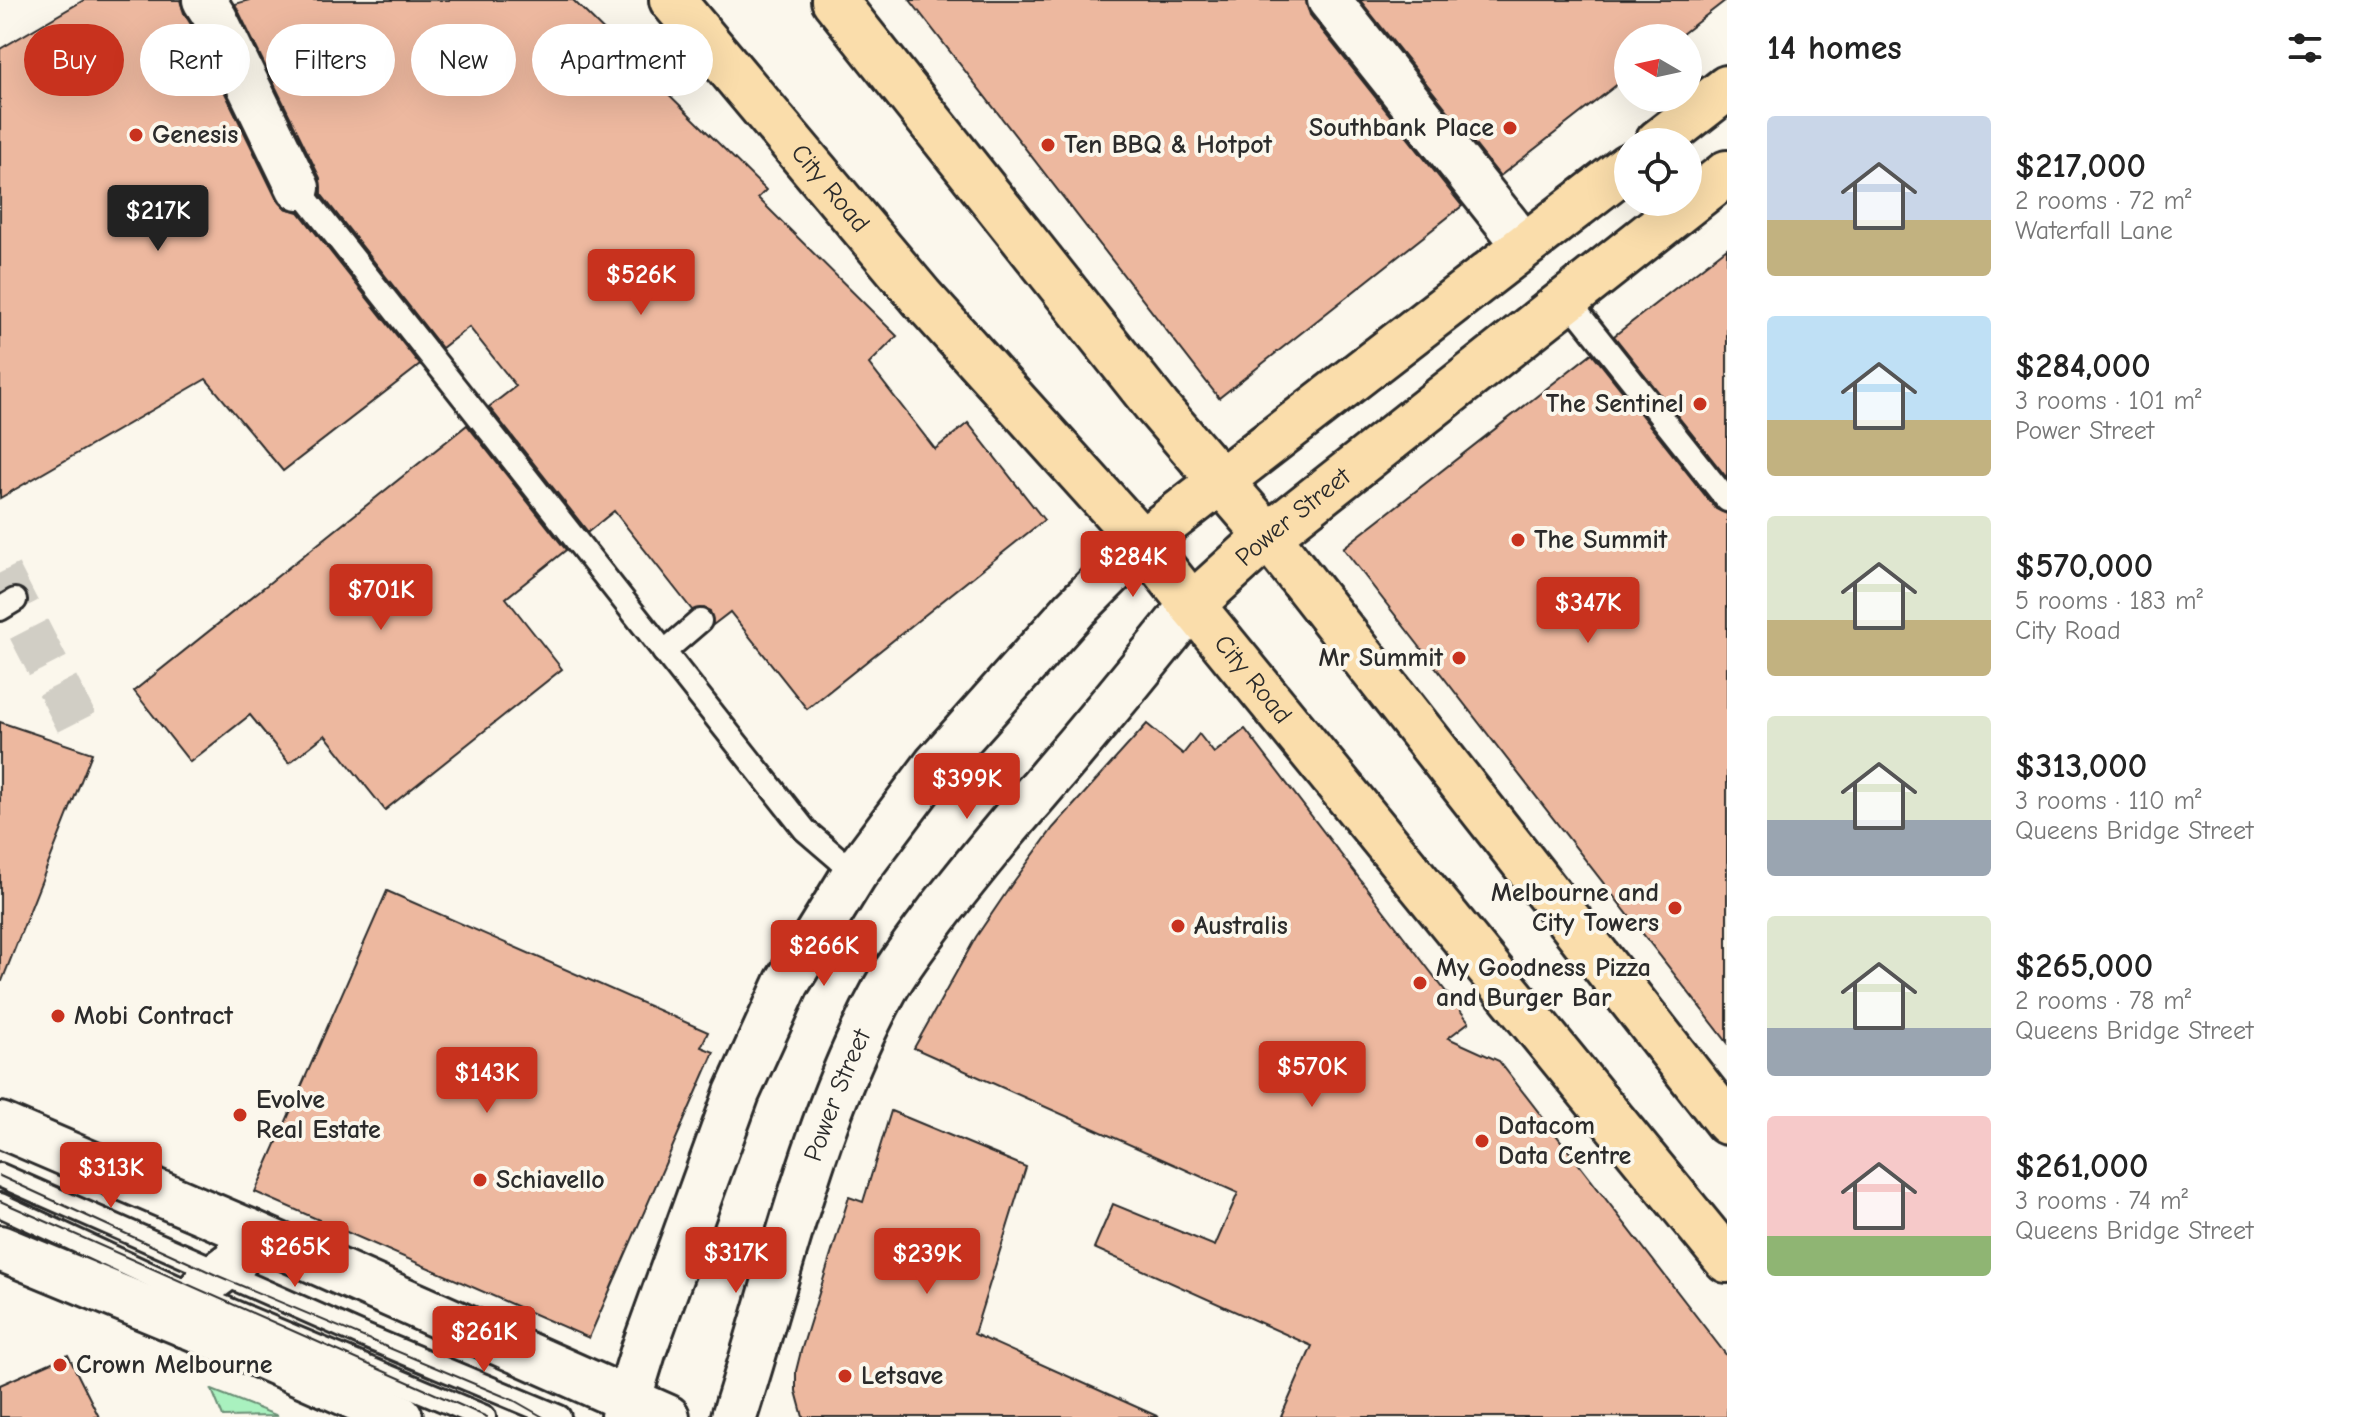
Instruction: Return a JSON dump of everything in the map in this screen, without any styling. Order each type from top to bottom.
[{"type":"main road","name":"City Road","points":[[672,0],[921,297],[1142,542],[1727,1260]]},
{"type":"main road","points":[[834,0],[1148,396],[1268,536],[1727,1122]]},
{"type":"main road","points":[[1676,128],[1727,88]]},
{"type":"main road","name":"Power Street","points":[[1192,605],[1268,536],[1727,173]]},
{"type":"main road","points":[[1142,542],[1614,177]]},
{"type":"main road","points":[[1525,246],[1567,299]]},
{"type":"street","points":[[204,0],[298,188]]},
{"type":"street","points":[[1329,0],[1525,246]]},
{"type":"street","points":[[626,1408],[737,1093],[787,983],[855,873],[936,765],[1075,609],[1142,542]]},
{"type":"street","name":"Power Street","points":[[734,1417],[802,1194],[837,1094],[866,1025],[887,985],[989,848],[1106,712],[1192,605]]},
{"type":"street","points":[[0,1125],[250,1232],[626,1408],[667,1417]]},
{"type":"street","points":[[200,1298],[235,1261],[250,1232]]},
{"type":"street","points":[[0,1248],[200,1298],[400,1417]]},
{"type":"lane","points":[[298,188],[805,830],[855,873]]},
{"type":"lane","points":[[1567,299],[1727,500]]},
{"type":"lane","points":[[664,652],[700,621]]},
{"type":"lane","points":[[0,1175],[200,1298],[559,1417]]},
{"type":"lane","points":[[0,1205],[200,1298],[484,1417]]},
{"type":"green space","points":[[212,1390],[278,1416],[223,1417]]},
{"type":"building","points":[[84,0],[180,0],[191,24],[140,24],[140,96],[227,96],[276,198],[285,208],[299,212],[420,365],[283,471],[206,379],[0,498],[0,49],[24,35],[24,96],[124,96],[124,24],[43,24]]},
{"type":"building","points":[[249,0],[573,0],[597,24],[532,24],[532,96],[671,96],[766,190],[758,198],[897,336],[869,364],[935,449],[968,423],[1044,520],[807,709],[730,612],[713,625],[710,611],[704,608],[692,610],[614,511],[588,532],[489,407],[516,386],[469,327],[442,348],[321,194],[320,178],[280,96],[395,96],[395,24],[266,24],[266,67],[250,35],[250,24],[245,24],[235,4]]},
{"type":"building","points":[[910,0],[1306,0],[1310,15],[1462,206],[1219,398]]},
{"type":"building","name":"Southbank Place","points":[[1360,0],[1726,0],[1695,24],[1614,24],[1614,87],[1500,176]]},
{"type":"building","name":"The Sentinel","points":[[1727,248],[1727,478],[1614,336]]},
{"type":"building","points":[[1592,353],[1716,509],[1727,514],[1727,1042],[1343,548]]},
{"type":"building","points":[[467,425],[566,550],[506,598],[562,669],[385,810],[325,735],[289,763],[250,715],[190,762],[134,691]]},
{"type":"building","points":[[0,722],[92,753],[2,981],[0,981]]},
{"type":"building","points":[[1147,724],[1183,754],[1199,734],[1214,753],[1245,729],[1469,1022],[1448,1038],[1499,1061],[1727,1356],[1727,1417],[1281,1417],[1312,1346],[1094,1248],[1113,1204],[1215,1246],[1238,1193],[914,1048],[976,937],[1012,884],[1053,828]]},
{"type":"building","points":[[387,891],[708,1032],[701,1047],[714,1052],[589,1338],[255,1192]]},
{"type":"building","points":[[891,1111],[1026,1167],[974,1334],[1159,1417],[803,1417],[796,1391],[796,1371],[801,1351],[849,1197],[863,1202]]},
{"type":"building","name":"Crown Melbourne","points":[[68,1355],[99,1417],[0,1417],[0,1385]]},
{"type":"tunnel","points":[[0,573],[79,727]]},
{"type":"tram line","points":[[0,1176],[216,1275],[515,1401],[543,1417]]},
{"type":"tram line","points":[[0,1201],[487,1417]]},
{"type":"place","name":"Southbank Place","points":[[1510,128]]},
{"type":"place","name":"Genesis","points":[[136,135]]},
{"type":"place","name":"Ten BBQ & Hotpot","points":[[1048,145]]},
{"type":"place","name":"The Sentinel","points":[[1700,404]]},
{"type":"place","name":"The Summit","points":[[1518,540]]},
{"type":"place","name":"Mr Summit","points":[[1459,658]]},
{"type":"place","name":"Melbourne and City Towers","points":[[1675,908]]},
{"type":"place","name":"Australis","points":[[1178,926]]},
{"type":"place","name":"My Goodness Pizza and Burger Bar","points":[[1420,983]]},
{"type":"place","name":"Mobi Contract","points":[[58,1016]]},
{"type":"place","name":"Evolve Real Estate","points":[[240,1115]]},
{"type":"place","name":"Datacom Data Centre","points":[[1482,1141]]},
{"type":"place","name":"Schiavello","points":[[480,1180]]},
{"type":"place","name":"Crown Melbourne","points":[[60,1365]]},
{"type":"place","name":"Letsave","points":[[845,1376]]}]
